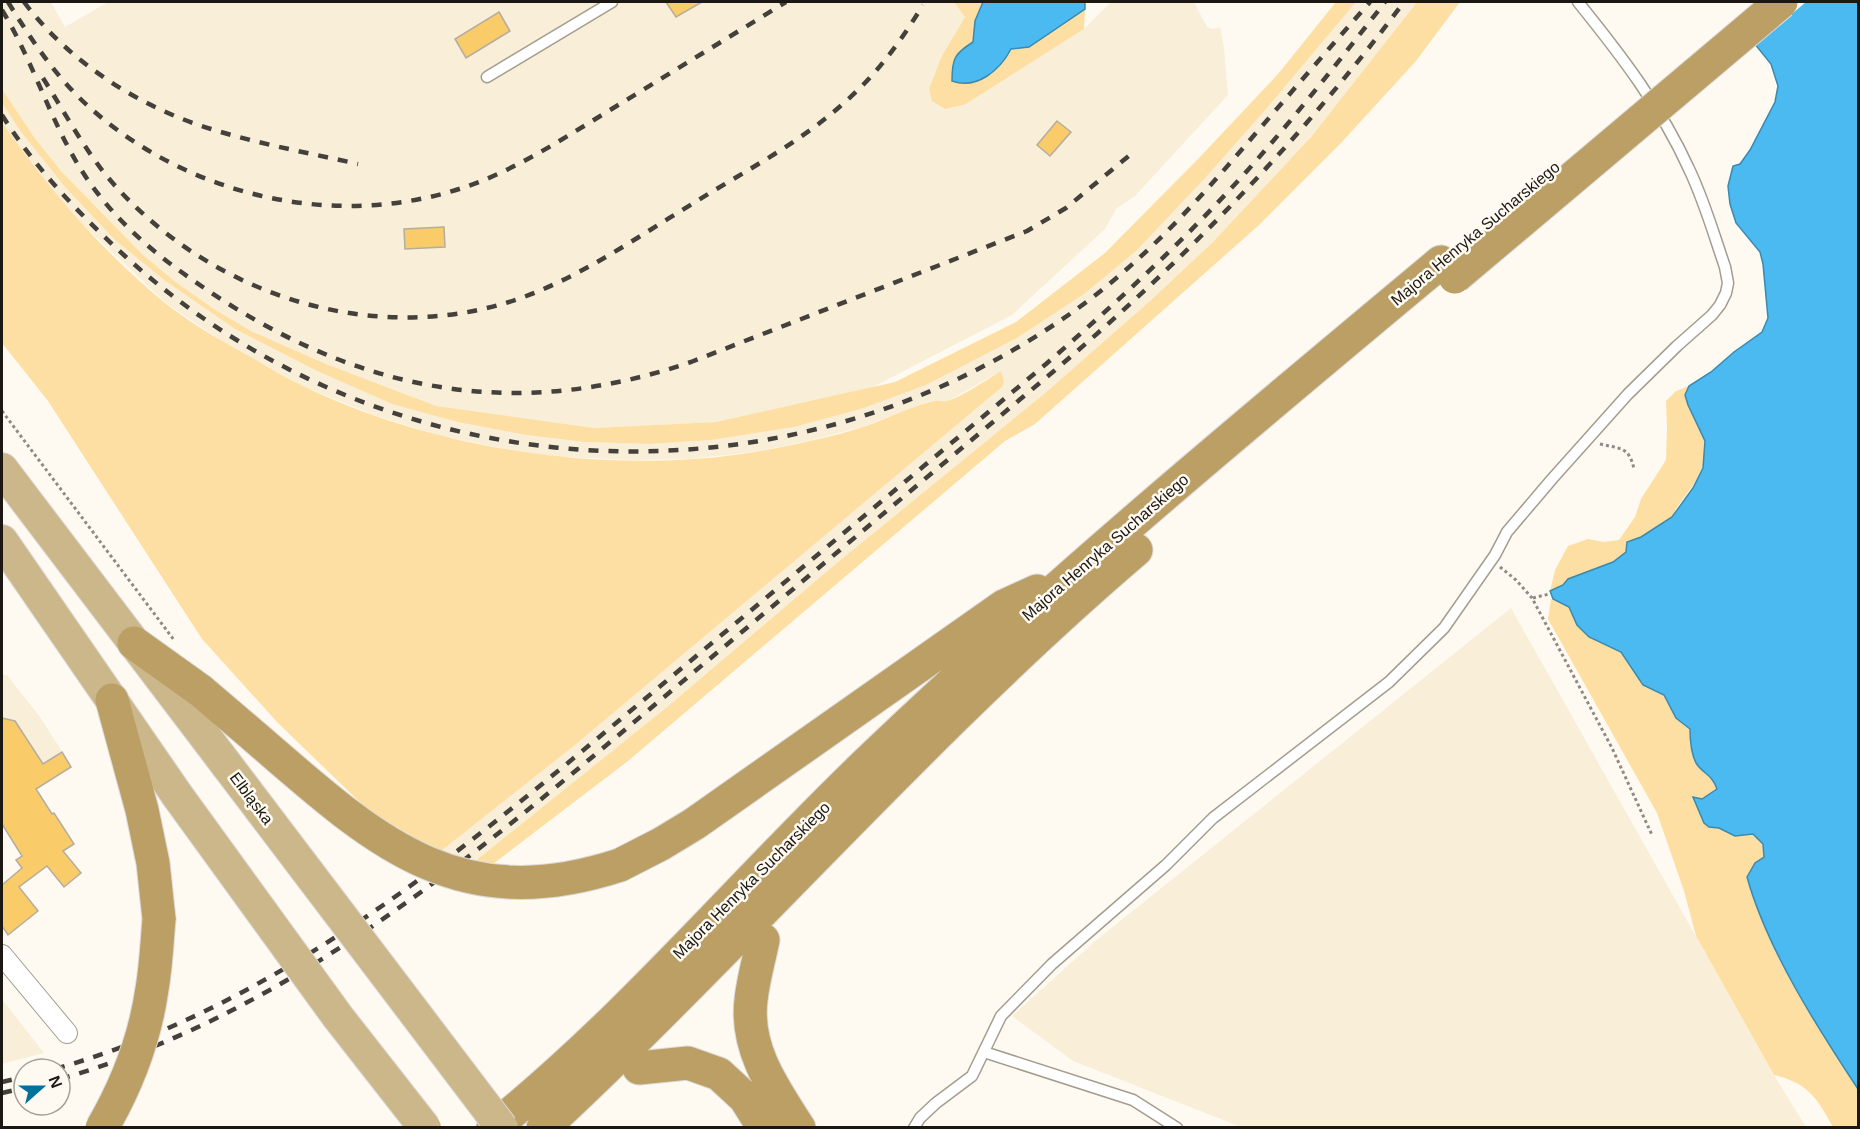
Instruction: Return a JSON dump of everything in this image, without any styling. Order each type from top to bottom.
[{"type":"highway","name":"Majora Henryka Sucharskiego","points":[[543,1128],[612,1063],[962,710],[1112,570],[1749,2]]},
{"type":"highway","name":"Majora Henryka Sucharskiego","points":[[493,1128],[536,1093],[594,1040],[870,760],[1069,577],[1781,2]]},
{"type":"highway","points":[[134,643],[201,691],[322,795],[390,845],[453,873],[496,881],[531,883],[593,874],[620,865],[661,844],[694,824],[1004,606],[1069,577]]},
{"type":"highway","points":[[102,1128],[130,1072],[142,1035],[152,989],[159,919],[153,863],[142,810],[112,699]]},
{"type":"highway","points":[[575,1128],[639,1068],[935,767],[962,710]]},
{"type":"highway","points":[[763,940],[750,1001],[752,1032],[758,1059],[771,1084],[800,1128]]},
{"type":"highway","points":[[639,1068],[687,1063],[719,1074],[744,1098],[764,1128]]},
{"type":"main road","name":"Elbląska","points":[[2,469],[502,1128]]},
{"type":"main road","points":[[2,541],[177,795],[273,928],[425,1128]]},
{"type":"street","points":[[2,955],[67,1033]]},
{"type":"lane","points":[[487,77],[612,2]]},
{"type":"lane","points":[[914,1128],[920,1118],[936,1103],[972,1076],[1001,1016],[1052,964],[1166,865],[1213,818],[1389,682],[1444,628],[1491,560],[1507,532],[1628,394],[1720,305],[1728,283],[1725,267],[1689,169],[1665,123],[1628,64],[1578,2]]},
{"type":"lane","points":[[984,1052],[1133,1100],[1177,1128]]},
{"type":"path","points":[[2,411],[179,646]]},
{"type":"path","points":[[1587,440],[1626,451],[1631,456],[1634,469]]},
{"type":"path","points":[[1491,560],[1516,580],[1532,598],[1612,748],[1652,835]]},
{"type":"path","points":[[1532,598],[1549,594]]},
{"type":"shaded area","points":[[2,2],[51,2],[65,27],[108,2],[954,2],[965,17],[943,56],[966,104],[1084,29],[1111,2],[1194,2],[1207,27],[1213,29],[1220,27],[1228,95],[1135,196],[1116,209],[1105,229],[1012,315],[871,388],[716,422],[594,428],[435,406],[326,364],[251,331],[214,309],[173,280],[142,254],[61,171],[34,137],[2,89]]},
{"type":"shaded area","points":[[954,2],[983,2],[975,21],[973,42],[959,51],[1004,61],[1011,49],[1029,47],[1085,9],[1084,29],[966,104],[945,109],[932,101],[929,89],[942,56],[965,17]]},
{"type":"shaded area","points":[[1336,2],[1356,2],[1205,178],[1137,250],[1084,294],[1017,338],[926,385],[861,409],[794,427],[712,440],[650,444],[584,442],[526,435],[458,422],[392,404],[317,371],[235,329],[164,280],[115,240],[65,187],[21,132],[2,103],[2,89],[34,137],[61,171],[142,254],[173,280],[214,309],[251,331],[326,364],[436,406],[594,428],[716,422],[895,382],[1016,322],[1105,253],[1278,74]]},
{"type":"shaded area","points":[[1356,2],[1417,2],[1311,137],[1213,242],[1044,394],[838,562],[667,707],[474,862],[441,851],[575,745],[1002,387],[1001,371],[948,401],[931,401],[862,427],[753,452],[689,459],[631,460],[542,456],[441,436],[374,415],[302,386],[223,342],[166,303],[79,221],[31,165],[2,122],[2,103],[21,132],[65,187],[115,240],[164,280],[235,329],[317,371],[392,404],[526,435],[584,442],[650,444],[712,440],[794,427],[861,409],[926,385],[1017,338],[1084,294],[1273,101]]},
{"type":"shaded area","points":[[1417,2],[1460,2],[1416,61],[1341,143],[1259,225],[1035,424],[1005,441],[628,761],[489,867],[474,862],[667,707],[838,562],[1044,394],[1150,301],[1213,242],[1311,137]]},
{"type":"shaded area","points":[[2,122],[57,195],[98,241],[142,283],[176,311],[221,340],[295,382],[352,408],[464,441],[523,452],[582,458],[641,461],[699,459],[755,452],[852,430],[922,404],[953,399],[1001,371],[1004,382],[1002,387],[575,745],[441,851],[369,811],[278,723],[202,639],[48,401],[2,343]]},
{"type":"shaded area","points":[[1689,386],[1687,402],[1705,442],[1704,462],[1693,486],[1673,516],[1657,529],[1627,542],[1626,552],[1613,562],[1568,579],[1563,585],[1550,591],[1555,570],[1568,546],[1588,539],[1604,542],[1619,540],[1635,517],[1641,499],[1666,460],[1666,401],[1676,391]]},
{"type":"shaded area","points":[[1551,599],[1569,606],[1577,625],[1607,646],[1621,652],[1643,685],[1664,695],[1676,718],[1690,730],[1691,747],[1696,763],[1713,781],[1717,789],[1702,799],[1693,797],[1709,827],[1719,828],[1735,836],[1753,834],[1763,844],[1764,857],[1755,863],[1747,877],[1765,927],[1796,988],[1858,1089],[1858,1127],[1833,1127],[1810,1093],[1795,1082],[1774,1075],[1696,936],[1684,891],[1657,813],[1548,619]]},
{"type":"shaded area","points":[[1511,608],[1774,1075],[1806,1127],[1241,1127],[1073,1061],[1012,1016],[1094,942]]},
{"type":"shaded area","points":[[2,675],[7,675],[40,717],[72,767],[22,798],[14,792],[2,793]]},
{"type":"shaded area","points":[[2,999],[44,1053],[29,1057],[12,1057],[12,1061],[2,1064]]},
{"type":"water","points":[[983,2],[1085,2],[1085,9],[1029,47],[1011,49],[1001,64],[987,76],[970,83],[952,81],[955,58],[973,42],[975,21]]},
{"type":"water","points":[[1724,2],[1858,2],[1858,1089],[1795,987],[1767,932],[1756,904],[1747,877],[1755,863],[1764,857],[1763,844],[1753,834],[1735,836],[1704,823],[1693,797],[1702,799],[1717,789],[1713,780],[1696,763],[1691,747],[1690,729],[1676,718],[1664,695],[1643,685],[1621,652],[1589,637],[1577,625],[1569,607],[1553,599],[1550,591],[1563,585],[1568,579],[1613,562],[1626,552],[1627,542],[1641,537],[1672,517],[1693,488],[1703,468],[1705,441],[1685,395],[1689,386],[1711,372],[1762,332],[1768,318],[1760,252],[1736,223],[1730,204],[1728,186],[1733,166],[1740,164],[1750,150],[1775,102],[1778,86],[1771,64]]},
{"type":"pier","points":[[1725,2],[1806,2],[1754,46],[1722,4]]},
{"type":"building","points":[[666,2],[702,2],[676,17]]},
{"type":"building","points":[[499,12],[510,31],[466,58],[455,39]]},
{"type":"building","points":[[1057,121],[1071,132],[1050,156],[1037,145]]},
{"type":"building","points":[[444,227],[445,247],[405,249],[404,229]]},
{"type":"building","points":[[2,718],[15,721],[43,764],[62,752],[71,767],[36,789],[74,844],[63,851],[81,873],[64,887],[47,866],[19,887],[38,911],[8,935],[2,926],[2,885],[22,868],[16,860],[22,856],[2,824]]},
{"type":"railway","points":[[8,2],[54,70],[88,106],[130,139],[175,165],[224,185],[276,199],[328,205],[381,205],[433,196],[484,180],[567,137],[786,2]]},
{"type":"railway","points":[[24,2],[42,24],[84,63],[107,80],[158,108],[211,129],[266,144],[358,164]]},
{"type":"railway","points":[[2,115],[29,154],[59,190],[126,257],[227,334],[337,391],[453,430],[574,449],[696,449],[817,429],[934,389],[1046,330],[1106,287],[1184,214],[1370,2]]},
{"type":"railway","points":[[72,1063],[141,1039],[223,1002],[302,958],[379,908],[452,855],[595,741],[1046,364],[1124,294],[1175,246],[1247,171],[1385,2]]},
{"type":"railway","points":[[72,1075],[146,1050],[228,1012],[308,968],[384,918],[530,808],[1054,371],[1150,286],[1240,197],[1324,103],[1404,2]]},
{"type":"railway","points":[[43,78],[88,150],[119,190],[159,228],[204,259],[253,285],[304,303],[358,314],[412,317],[467,312],[521,298],[566,279],[629,243],[771,156],[828,117],[878,68],[923,5]]},
{"type":"railway","points":[[2,10],[70,151],[99,195],[142,241],[227,303],[283,335],[338,359],[395,378],[452,389],[510,393],[569,390],[629,380],[691,362],[1027,231],[1066,208],[1131,154]]},
{"type":"railway","points":[[2,1082],[12,1080]]},
{"type":"railway","points":[[2,1093],[12,1091]]}]
